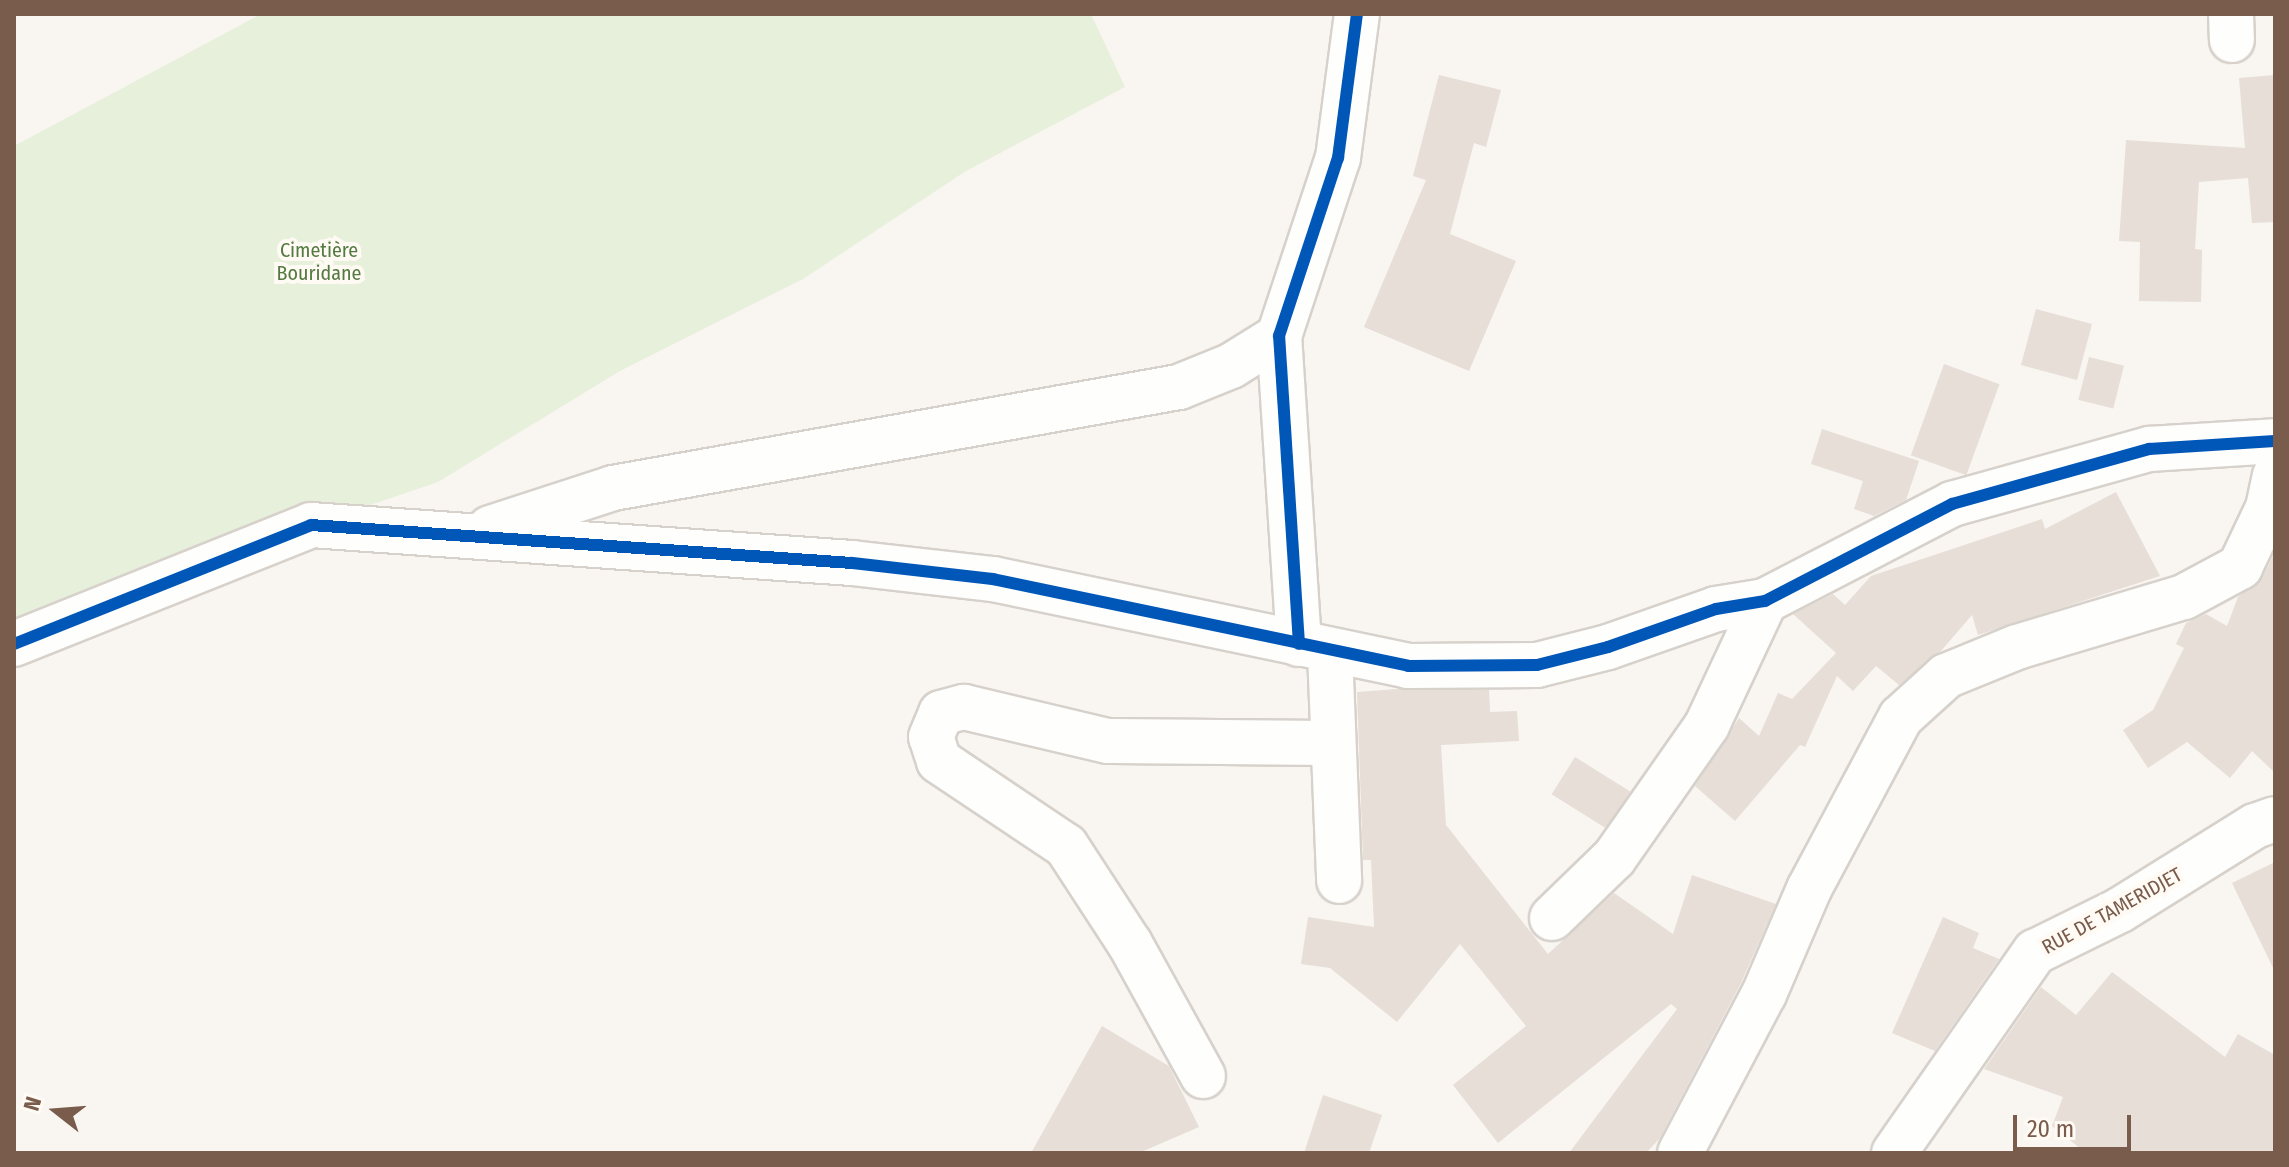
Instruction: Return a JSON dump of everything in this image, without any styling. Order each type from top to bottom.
[{"type":"street","points":[[1339,881],[1333,743],[1315,648],[1279,336],[1338,158],[1357,14]]},
{"type":"street","points":[[465,536],[613,488],[1179,387],[1231,366],[1279,336]]},
{"type":"street","points":[[14,644],[311,525],[821,560],[993,579],[1408,666],[1537,665],[1608,647],[1716,609],[1765,601],[1952,504],[2149,449],[2275,441]]},
{"type":"street","points":[[1680,1153],[1764,994],[1809,889],[1901,717],[1946,676],[2017,647],[2184,597],[2240,567],[2268,508],[2275,476]]},
{"type":"street","points":[[1552,918],[1614,858],[1707,725],[1765,601]]},
{"type":"street","points":[[1203,1076],[1130,944],[1066,846],[939,761],[931,737],[941,713],[964,707],[1108,741],[1333,743]]},
{"type":"street","name":"RUE DE TAMERIDJET","points":[[1894,1153],[2035,952],[2275,819]]},
{"type":"green space","name":"Cimetière Bouridane","points":[[261,14],[1091,14],[1125,87],[966,171],[803,279],[620,371],[438,482],[311,525],[14,643],[14,146]]},
{"type":"building","points":[[1439,75],[1501,90],[1486,147],[1474,143],[1450,234],[1516,261],[1469,371],[1364,327],[1426,180],[1413,176]]},
{"type":"building","points":[[2275,75],[2275,222],[2252,223],[2248,178],[2199,182],[2195,249],[2202,250],[2201,302],[2139,301],[2140,242],[2119,241],[2126,140],[2245,148],[2239,78]]},
{"type":"building","points":[[2036,309],[2092,324],[2077,380],[2021,365]]},
{"type":"building","points":[[2089,357],[2124,366],[2113,408],[2078,400]]},
{"type":"building","points":[[1944,364],[1999,384],[1966,475],[1911,455]]},
{"type":"building","points":[[1822,429],[1919,461],[1906,500],[1874,516],[1854,509],[1863,481],[1811,464]]},
{"type":"building","points":[[2116,492],[2160,576],[1978,635],[1972,615],[1941,651],[1899,685],[1876,666],[1853,691],[1837,676],[1805,747],[1800,745],[1735,821],[1695,786],[1739,718],[1759,736],[1778,693],[1792,699],[1836,653],[1793,614],[1833,594],[1845,605],[1871,576],[2042,519],[2045,529]]},
{"type":"building","points":[[2275,552],[2275,773],[2252,751],[2230,778],[2187,742],[2148,768],[2123,730],[2153,710],[2184,648],[2176,644],[2186,623],[2206,614],[2227,626],[2238,597],[2262,578]]},
{"type":"building","points":[[1489,690],[1490,712],[1517,711],[1519,741],[1441,745],[1446,825],[1548,954],[1614,893],[1673,934],[1692,875],[1776,904],[1741,983],[1660,1138],[1646,1153],[1569,1153],[1677,1009],[1671,1004],[1498,1143],[1453,1085],[1526,1026],[1460,944],[1397,1022],[1330,968],[1301,964],[1308,917],[1374,927],[1371,860],[1363,860],[1357,692]]},
{"type":"building","points":[[1575,757],[1630,791],[1607,829],[1552,794]]},
{"type":"building","points":[[2275,862],[2275,972],[2232,883]]},
{"type":"building","points":[[1943,917],[1979,933],[1973,948],[1999,959],[1935,1051],[1892,1033]]},
{"type":"building","points":[[2112,972],[2225,1057],[2238,1034],[2275,1055],[2275,1153],[2086,1153],[2052,1126],[2063,1097],[1984,1069],[2041,987],[2076,1015]]},
{"type":"building","points":[[1102,1026],[1169,1066],[1199,1127],[1139,1153],[1031,1153]]},
{"type":"building","points":[[1323,1095],[1382,1115],[1369,1153],[1304,1153]]},
{"type":"cycle path","points":[[1299,644],[1279,336],[1338,158],[1357,14]]},
{"type":"cycle path","points":[[14,644],[311,525],[852,563],[993,579],[1408,666],[1537,665],[1608,647],[1716,609],[1765,601],[1952,504],[2149,449],[2275,441]]}]
